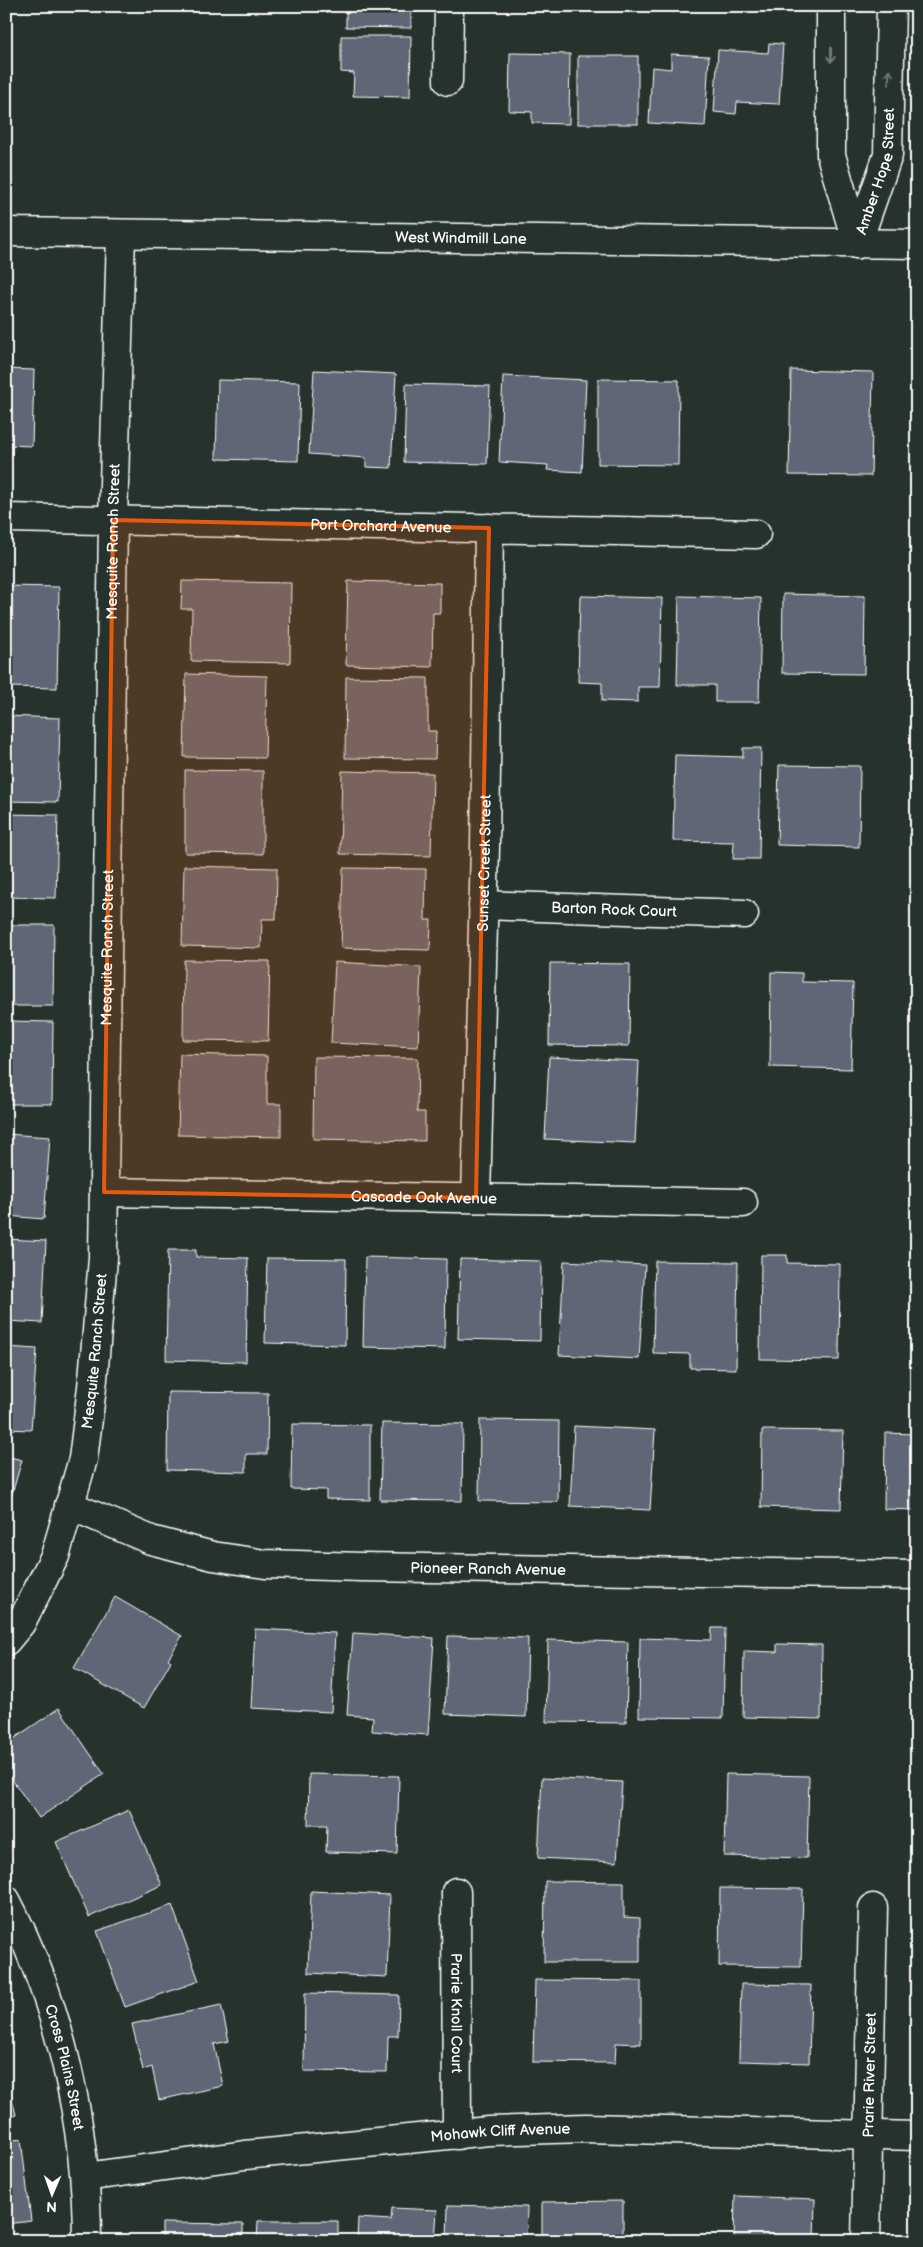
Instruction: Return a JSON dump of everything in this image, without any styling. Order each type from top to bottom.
[{"type":"street","points":[[448,81],[449,6]]},
{"type":"street","name":"Amber Hope Street","points":[[830,6],[832,155],[858,244]]},
{"type":"street","name":"Amber Hope Street","points":[[858,244],[888,155],[890,6]]},
{"type":"street","name":"West Windmill Lane","points":[[6,232],[917,244]]},
{"type":"street","name":"Mesquite Ranch Street","points":[[6,1641],[22,1623],[55,1556],[83,1459],[93,1379],[103,1258],[113,520],[122,234]]},
{"type":"street","name":"Port Orchard Avenue","points":[[6,518],[756,534]]},
{"type":"street","name":"Sunset Creek Street","points":[[476,1198],[489,528]]},
{"type":"street","name":"Barton Rock Court","points":[[483,905],[744,914]]},
{"type":"street","name":"Cascade Oak Avenue","points":[[104,1192],[743,1203]]},
{"type":"street","name":"Pioneer Ranch Avenue","points":[[70,1505],[151,1540],[213,1556],[265,1564],[917,1575]]},
{"type":"street","name":"Prarie Knoll Court","points":[[456,1892],[457,2134]]},
{"type":"street","name":"Cross Plains Street","points":[[6,1900],[26,1941],[48,2002],[72,2083],[81,2133],[85,2177],[87,2241]]},
{"type":"street","name":"Prarie River Street","points":[[866,2241],[873,1908]]},
{"type":"street","name":"Mohawk Cliff Avenue","points":[[85,2177],[245,2155],[457,2134],[586,2128],[917,2136]]},
{"type":"highlighted area","points":[[113,520],[489,528],[476,1198],[104,1192]]},
{"type":"building","points":[[346,6],[411,6],[411,28],[346,27]]},
{"type":"building","points":[[341,36],[411,36],[410,97],[353,96],[354,73],[341,72]]},
{"type":"building","points":[[769,43],[783,44],[779,104],[737,102],[736,114],[714,112],[718,50],[768,53]]},
{"type":"building","points":[[510,53],[570,54],[569,124],[532,123],[532,112],[509,111]]},
{"type":"building","points":[[671,54],[709,56],[705,126],[649,123],[652,67],[671,69]]},
{"type":"building","points":[[578,56],[638,56],[638,124],[578,124]]},
{"type":"building","points":[[6,369],[34,370],[32,446],[6,445]]},
{"type":"building","points":[[314,370],[396,374],[391,468],[366,467],[366,458],[309,454]]},
{"type":"building","points":[[791,370],[873,372],[871,476],[789,475]]},
{"type":"building","points":[[503,376],[586,380],[582,472],[547,470],[548,465],[499,462]]},
{"type":"building","points":[[598,379],[679,380],[678,465],[598,464]]},
{"type":"building","points":[[218,380],[300,382],[298,461],[216,459]]},
{"type":"building","points":[[406,384],[490,386],[487,464],[404,462]]},
{"type":"building","points":[[182,581],[291,583],[290,663],[191,661],[192,609],[181,609]]},
{"type":"building","points":[[348,581],[440,583],[440,613],[433,613],[432,667],[346,665]]},
{"type":"building","points":[[6,586],[59,587],[57,688],[6,687]]},
{"type":"building","points":[[783,594],[865,596],[864,674],[782,673]]},
{"type":"building","points":[[580,596],[662,598],[660,687],[638,687],[638,702],[602,701],[602,683],[578,682]]},
{"type":"building","points":[[679,596],[761,598],[759,702],[715,702],[715,685],[677,685]]},
{"type":"building","points":[[186,674],[267,676],[265,758],[184,757]]},
{"type":"building","points":[[346,677],[428,678],[428,731],[436,731],[435,759],[345,758]]},
{"type":"building","points":[[6,716],[60,718],[58,802],[6,801]]},
{"type":"building","points":[[743,748],[761,748],[759,859],[733,859],[734,842],[673,841],[675,755],[743,757]]},
{"type":"building","points":[[779,765],[860,766],[859,847],[777,845]]},
{"type":"building","points":[[185,770],[263,771],[263,854],[185,853]]},
{"type":"building","points":[[342,771],[433,773],[431,856],[340,854]]},
{"type":"building","points":[[6,814],[58,815],[56,898],[6,897]]},
{"type":"building","points":[[184,866],[277,868],[276,919],[262,919],[261,948],[182,946]]},
{"type":"building","points":[[343,868],[426,869],[425,920],[431,920],[430,950],[341,948]]},
{"type":"building","points":[[6,925],[54,925],[53,1006],[6,1006]]},
{"type":"building","points":[[184,960],[270,961],[268,1041],[183,1040]]},
{"type":"building","points":[[335,962],[421,967],[418,1047],[331,1043]]},
{"type":"building","points":[[550,963],[630,964],[629,1046],[549,1045]]},
{"type":"building","points":[[771,972],[802,973],[802,982],[853,983],[851,1069],[770,1067]]},
{"type":"building","points":[[6,1021],[53,1022],[52,1104],[6,1104]]},
{"type":"building","points":[[180,1054],[267,1056],[267,1104],[281,1104],[281,1137],[178,1135]]},
{"type":"building","points":[[314,1057],[418,1058],[417,1112],[425,1112],[425,1141],[313,1139]]},
{"type":"building","points":[[549,1057],[639,1061],[635,1143],[545,1139]]},
{"type":"building","points":[[6,1134],[50,1137],[44,1219],[6,1216]]},
{"type":"building","points":[[6,1239],[46,1241],[42,1323],[6,1321]]},
{"type":"building","points":[[168,1250],[196,1250],[196,1257],[248,1258],[246,1362],[166,1360]]},
{"type":"building","points":[[761,1255],[787,1255],[787,1263],[840,1264],[839,1360],[760,1359]]},
{"type":"building","points":[[365,1257],[446,1259],[445,1349],[363,1347]]},
{"type":"building","points":[[267,1258],[346,1259],[345,1345],[265,1343]]},
{"type":"building","points":[[460,1259],[541,1261],[540,1341],[458,1339]]},
{"type":"building","points":[[564,1261],[645,1265],[639,1359],[559,1355]]},
{"type":"building","points":[[655,1261],[738,1262],[736,1369],[690,1368],[690,1354],[653,1353]]},
{"type":"building","points":[[6,1347],[37,1349],[31,1430],[6,1429]]},
{"type":"building","points":[[168,1392],[268,1393],[267,1454],[246,1454],[246,1472],[167,1470]]},
{"type":"building","points":[[480,1420],[559,1421],[558,1502],[479,1501]]},
{"type":"building","points":[[382,1423],[463,1424],[462,1501],[380,1500]]},
{"type":"building","points":[[292,1424],[370,1425],[370,1500],[326,1499],[326,1490],[291,1489]]},
{"type":"building","points":[[574,1426],[655,1430],[650,1510],[570,1506]]},
{"type":"building","points":[[762,1430],[843,1431],[841,1509],[761,1507]]},
{"type":"building","points":[[885,1433],[917,1434],[917,1510],[884,1509]]},
{"type":"building","points":[[6,1456],[22,1460],[9,1504],[6,1503]]},
{"type":"building","points":[[115,1597],[182,1636],[168,1659],[171,1661],[144,1708],[74,1668]]},
{"type":"building","points":[[712,1628],[725,1628],[723,1718],[639,1717],[640,1638],[711,1640]]},
{"type":"building","points":[[255,1629],[335,1633],[331,1712],[251,1708]]},
{"type":"building","points":[[353,1633],[434,1638],[428,1735],[372,1731],[373,1717],[347,1715]]},
{"type":"building","points":[[448,1636],[528,1638],[526,1717],[445,1714]]},
{"type":"building","points":[[548,1640],[628,1642],[626,1723],[546,1722]]},
{"type":"building","points":[[777,1644],[822,1645],[821,1719],[743,1717],[744,1651],[777,1652]]},
{"type":"building","points":[[59,1708],[104,1774],[39,1818],[6,1771],[6,1744]]},
{"type":"building","points":[[309,1774],[399,1776],[397,1854],[326,1852],[327,1825],[308,1825]]},
{"type":"building","points":[[726,1774],[809,1776],[807,1858],[724,1856]]},
{"type":"building","points":[[542,1778],[622,1782],[617,1862],[538,1858]]},
{"type":"building","points":[[129,1810],[162,1885],[89,1917],[56,1842]]},
{"type":"building","points":[[545,1881],[624,1882],[624,1917],[640,1918],[640,1962],[544,1962]]},
{"type":"building","points":[[720,1888],[803,1889],[801,1967],[719,1966]]},
{"type":"building","points":[[311,1891],[390,1895],[387,1977],[308,1973]]},
{"type":"building","points":[[172,1905],[199,1981],[125,2007],[97,1931]]},
{"type":"building","points":[[535,1980],[641,1981],[641,2044],[616,2043],[615,2063],[533,2062]]},
{"type":"building","points":[[741,1984],[811,1985],[809,2063],[739,2061]]},
{"type":"building","points":[[305,1993],[399,1995],[398,2036],[388,2036],[387,2072],[304,2071]]},
{"type":"building","points":[[221,2005],[229,2041],[214,2044],[223,2086],[159,2100],[152,2067],[143,2070],[132,2024]]},
{"type":"building","points":[[6,2075],[16,2115],[6,2118]]},
{"type":"building","points":[[21,2139],[31,2221],[6,2224],[6,2141]]},
{"type":"building","points":[[735,2196],[815,2199],[814,2241],[734,2241]]},
{"type":"building","points":[[623,2201],[623,2241],[542,2241],[542,2202]]},
{"type":"building","points":[[448,2205],[527,2207],[526,2241],[447,2241]]},
{"type":"building","points":[[392,2208],[437,2210],[435,2241],[357,2241],[358,2218],[391,2220]]},
{"type":"building","points":[[258,2221],[338,2221],[338,2241],[257,2241]]},
{"type":"building","points":[[162,2223],[243,2224],[243,2241],[162,2241]]}]
